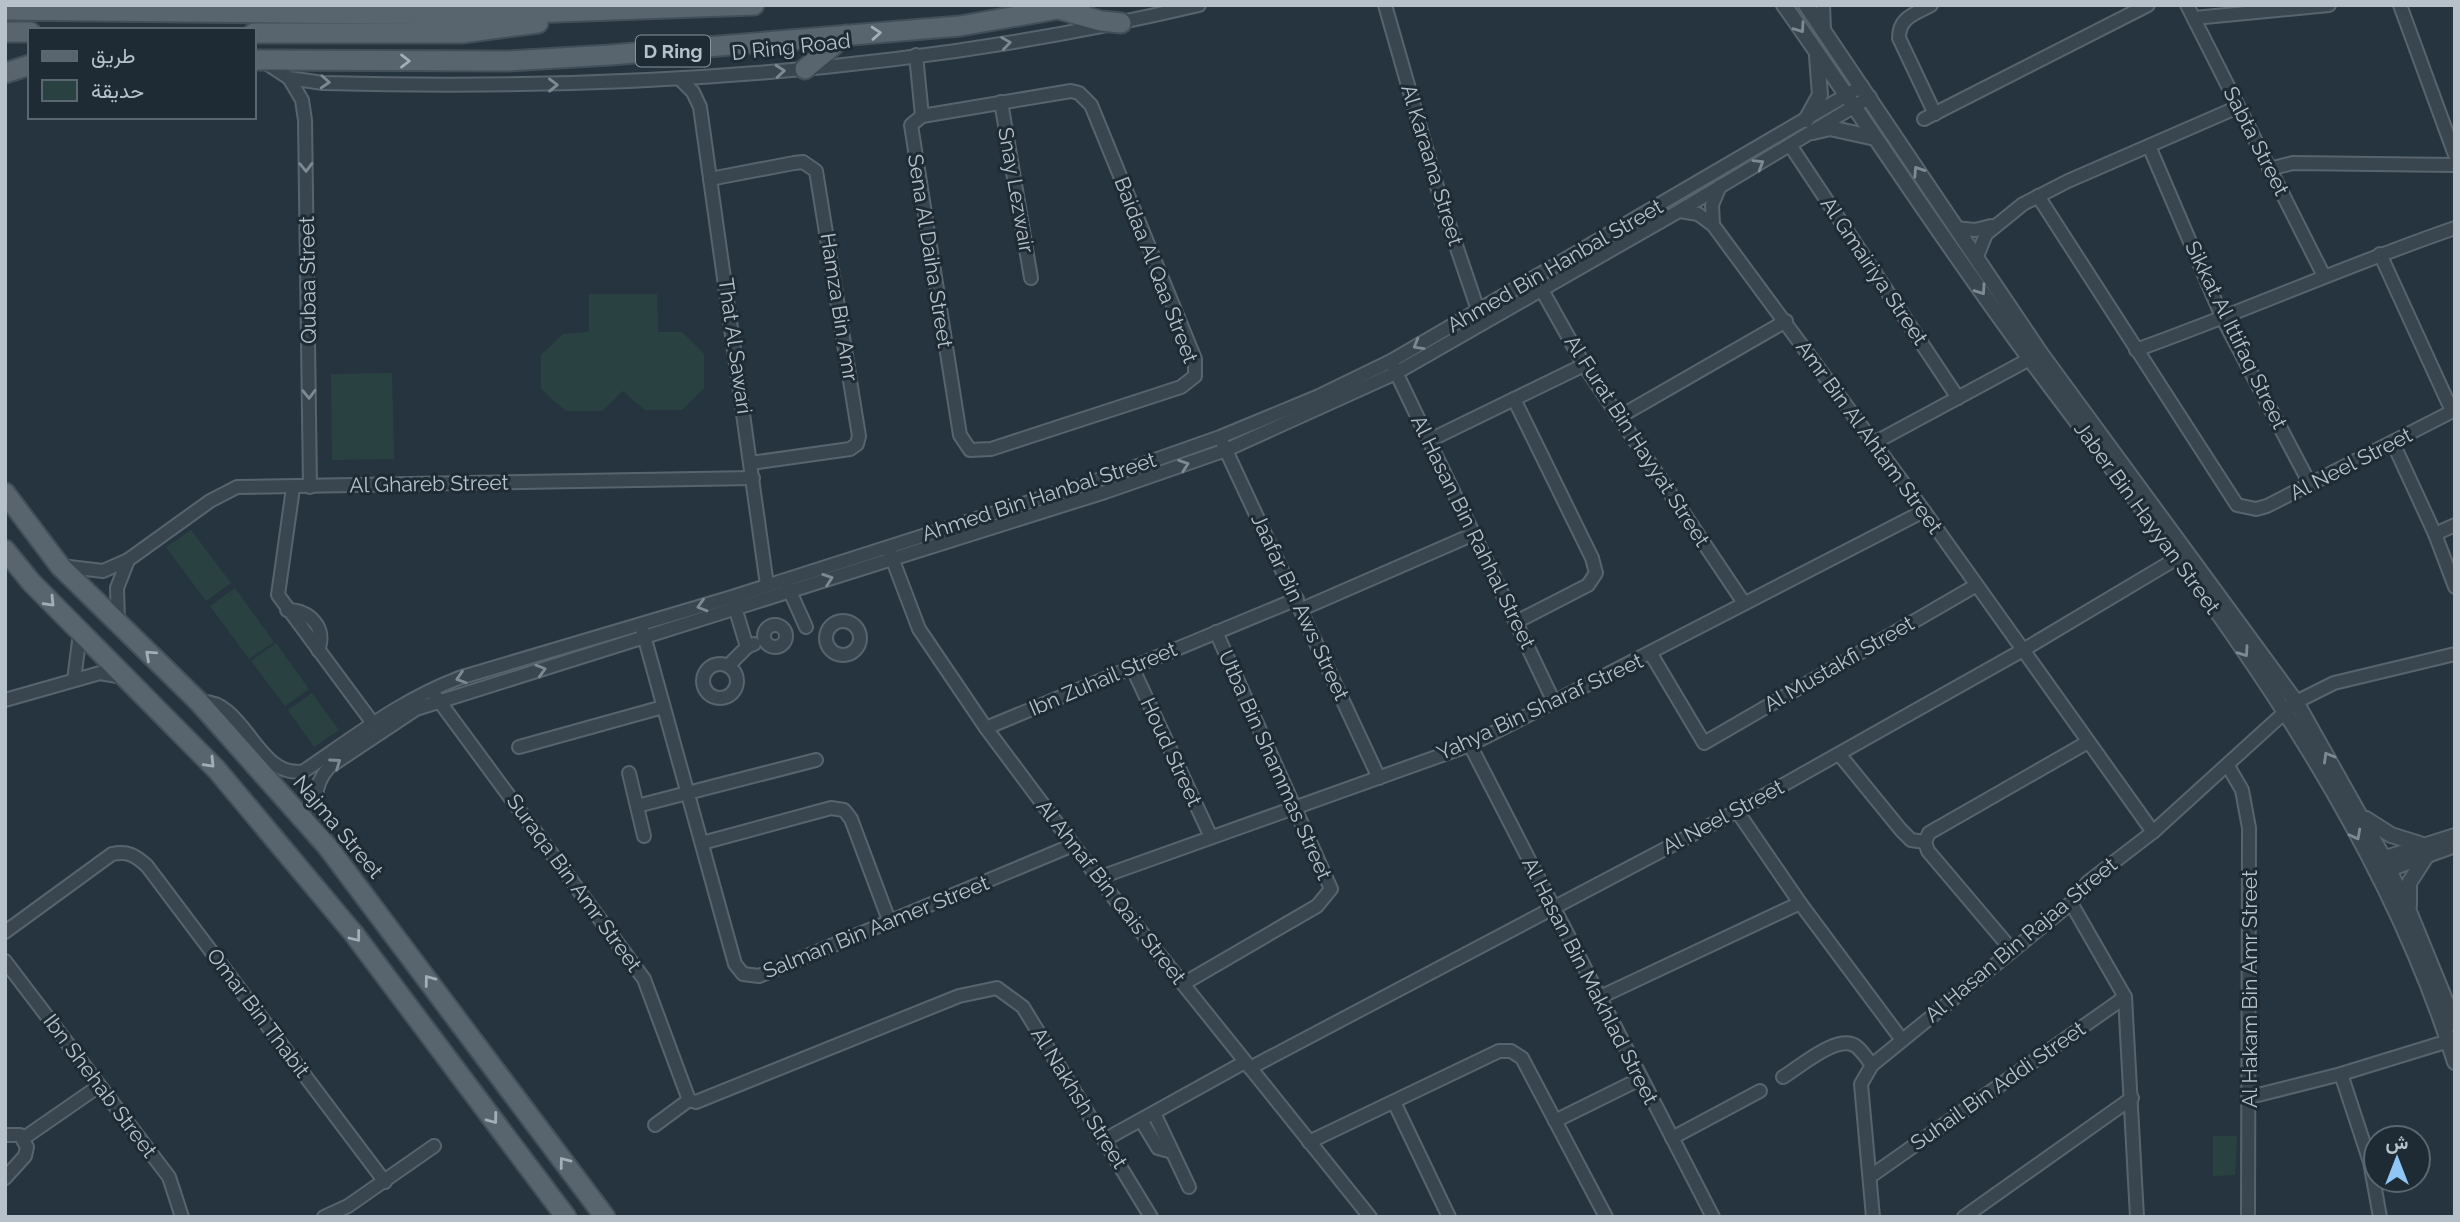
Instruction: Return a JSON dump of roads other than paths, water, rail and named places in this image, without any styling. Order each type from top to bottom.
[{"type":"main road","name":"D Ring","points":[[5,10],[168,8],[471,15],[754,5]]},
{"type":"main road","name":"D Ring Road","points":[[258,60],[508,61],[960,26],[1081,5]]},
{"type":"main road","points":[[1061,9],[1101,21],[1121,23]]},
{"type":"main road","points":[[256,33],[462,33],[518,27],[586,12]]},
{"type":"main road","points":[[5,32],[28,32]]},
{"type":"main road","points":[[805,69],[846,35]]},
{"type":"main road","points":[[5,56],[28,57]]},
{"type":"main road","points":[[5,73],[28,66]]},
{"type":"main road","name":"Najma Street","points":[[5,493],[60,566],[119,627],[199,702],[327,846],[605,1217]]},
{"type":"main road","points":[[5,550],[31,582],[216,770],[354,934],[566,1217]]},
{"type":"street","name":"D Ring Road","points":[[258,60],[289,78],[323,83],[581,84],[681,80],[805,69],[1027,40],[1199,5]]},
{"type":"street","name":"Al Karaana Street","points":[[1385,5],[1442,204],[1482,324]]},
{"type":"street","name":"Jaber Bin Hayyan Street","points":[[1784,5],[1875,138],[2183,555],[2291,707],[2362,816],[2408,942],[2452,1040],[2455,1062]]},
{"type":"street","name":"Jaber Bin Hayyan Street","points":[[1806,5],[1976,259],[2035,356]]},
{"type":"street","points":[[1823,5],[1824,31]]},
{"type":"street","points":[[1931,5],[1905,19],[1899,27],[1899,38],[1929,117],[2148,5]]},
{"type":"street","name":"Sabta Street","points":[[2187,5],[2324,276]]},
{"type":"street","points":[[2194,18],[2329,5]]},
{"type":"street","points":[[2400,5],[2455,155]]},
{"type":"street","points":[[1816,51],[1820,95],[1809,126],[1875,138]]},
{"type":"street","name":"Sena Al Daiha Street","points":[[916,55],[922,116],[911,125],[911,135],[960,435],[970,450]]},
{"type":"street","name":"Qubaa Street","points":[[289,78],[302,100],[305,120],[310,487]]},
{"type":"street","points":[[700,107],[703,91],[712,78]]},
{"type":"street","name":"That Al Sawari","points":[[681,80],[693,92],[700,107],[767,585]]},
{"type":"street","name":"Baidaa Al Qaa Street","points":[[922,116],[1071,91],[1086,97],[1196,367],[1195,376],[1181,387],[991,449],[970,450]]},
{"type":"street","name":"Ahmed Bin Hanbal Street","points":[[199,702],[214,703],[221,707],[278,767],[295,773],[304,771],[372,722],[429,689],[641,625],[734,603],[788,586],[1220,437],[1393,367],[1534,276],[1809,126],[1866,91]]},
{"type":"street","name":"Snay Lezwair","points":[[1001,102],[1031,278]]},
{"type":"street","points":[[1976,259],[1986,234],[1995,224],[2038,196],[2238,107]]},
{"type":"street","name":"Ahmed Bin Hanbal Street","points":[[889,552],[1105,492],[1226,450],[1482,324],[1790,145],[1809,126]]},
{"type":"street","name":"Al Gmairiya Street","points":[[1790,145],[1958,398]]},
{"type":"street","name":"Sikkat Al Ittifaq Street","points":[[2149,146],[2223,320],[2310,484]]},
{"type":"street","name":"Hamza Bin Amr","points":[[710,179],[803,162],[816,171],[859,436],[857,444],[850,449],[751,463]]},
{"type":"street","points":[[2269,169],[2293,163],[2455,165]]},
{"type":"street","points":[[1713,225],[1713,205],[1720,186]]},
{"type":"street","points":[[2038,196],[2136,350],[2223,320],[2324,276],[2455,228]]},
{"type":"street","name":"Amr Bin Al Ahtam Street","points":[[1679,211],[1698,214],[1713,225],[1924,511],[2153,832]]},
{"type":"street","points":[[1955,228],[1975,230],[1995,224]]},
{"type":"street","points":[[2380,254],[2454,411]]},
{"type":"street","points":[[1572,255],[1580,267]]},
{"type":"street","name":"Al Furat Bin Hayyat Street","points":[[1534,276],[1584,365],[1744,603]]},
{"type":"street","points":[[1619,417],[1786,321]]},
{"type":"street","name":"Al Neel Street","points":[[2136,350],[2230,498],[2245,509],[2267,506],[2454,411]]},
{"type":"street","points":[[1874,443],[2035,356]]},
{"type":"street","points":[[1430,440],[1584,365]]},
{"type":"street","name":"Al Hasan Bin Rahhal Street","points":[[1393,367],[1554,702]]},
{"type":"street","points":[[1514,399],[1592,558],[1596,573],[1588,585],[1516,622]]},
{"type":"street","name":"Jaafar Bin Aws Street","points":[[1220,437],[1379,778]]},
{"type":"street","points":[[2393,443],[2435,534],[2455,587]]},
{"type":"street","name":"Al Ghareb Street","points":[[60,566],[103,571],[128,560],[210,501],[237,487],[753,478]]},
{"type":"street","points":[[293,488],[278,595],[372,722]]},
{"type":"street","name":"Yahya Bin Sharaf Street","points":[[1098,878],[1469,745],[1651,654],[1924,511]]},
{"type":"street","points":[[2435,534],[2455,525]]},
{"type":"street","name":"Ibn Zuhail Street","points":[[986,728],[1216,632],[1299,604],[1474,534]]},
{"type":"street","name":"Al Ahnaf Bin Qais Street","points":[[889,552],[919,629],[986,728],[1098,878],[1370,1217]]},
{"type":"street","name":"Al Neel Street","points":[[1106,1139],[1737,811],[2022,650],[2183,555]]},
{"type":"street","points":[[119,627],[117,588],[128,560]]},
{"type":"street","name":"Ahmed Bin Hanbal Street","points":[[327,846],[315,805],[316,784],[329,767],[390,725],[440,699],[644,639],[734,603],[767,585],[788,586]]},
{"type":"street","points":[[788,586],[806,627]]},
{"type":"street","name":"Al Mustakfi Street","points":[[1651,654],[1704,743],[1975,586]]},
{"type":"street","points":[[734,603],[747,647]]},
{"type":"street","name":"Salman Bin Aamer Street","points":[[641,625],[735,964],[743,974],[758,976],[1073,845]]},
{"type":"street","points":[[728,666],[747,647],[765,640],[770,646],[778,647],[785,642],[786,634],[806,627],[828,631]]},
{"type":"street","name":"Utba Bin Shammas Street","points":[[1183,984],[1327,898],[1331,889],[1328,877],[1216,632]]},
{"type":"street","points":[[74,680],[80,633]]},
{"type":"street","name":"Al Hasan Bin Rajaa Street","points":[[1872,1065],[2011,949],[2071,903],[2088,882],[2153,832],[2291,707],[2334,683],[2455,654]]},
{"type":"street","name":"Houd Street","points":[[1132,667],[1211,837]]},
{"type":"street","points":[[5,700],[100,673],[126,677]]},
{"type":"street","name":"Suraqa Bin Amr Street","points":[[429,689],[440,699],[644,979],[689,1100]]},
{"type":"street","points":[[519,747],[663,707]]},
{"type":"street","name":"Jaber Bin Hayyan Street","points":[[2291,707],[2410,914],[2455,1024]]},
{"type":"street","points":[[2011,949],[1928,851],[1925,842],[1929,833],[2088,742]]},
{"type":"street","name":"Al Hasan Bin Makhlad Street","points":[[1469,745],[1713,1217]]},
{"type":"street","points":[[1839,754],[1901,830],[1911,840],[1925,842]]},
{"type":"street","points":[[637,806],[816,760]]},
{"type":"street","name":"Al Hakam Bin Amr Street","points":[[2228,766],[2242,790],[2249,828],[2248,1217]]},
{"type":"street","points":[[629,773],[644,836]]},
{"type":"street","points":[[702,843],[831,808],[844,810],[851,818],[890,923]]},
{"type":"street","points":[[1737,811],[1800,904],[1902,1040]]},
{"type":"street","points":[[2362,816],[2391,835],[2425,849],[2455,845]]},
{"type":"street","points":[[2380,866],[2455,836]]},
{"type":"street","points":[[2410,914],[2409,883],[2425,849]]},
{"type":"street","points":[[5,932],[111,854],[125,852],[137,857],[147,866],[385,1182]]},
{"type":"street","points":[[2071,903],[2125,997],[2137,1217]]},
{"type":"street","points":[[1598,998],[1800,904]]},
{"type":"street","name":"Ibn Shehab Street","points":[[5,961],[169,1177],[182,1217]]},
{"type":"street","name":"Al Nakhsh Street","points":[[689,1100],[695,1102],[959,996],[997,988],[1023,1007],[1106,1139],[1151,1217]]},
{"type":"street","name":"Suhail Bin Addi Street","points":[[1871,1176],[2125,997]]},
{"type":"street","points":[[2250,1097],[2341,1074],[2452,1040]]},
{"type":"street","points":[[1783,1077],[1836,1044],[1847,1043],[1857,1047],[1872,1065],[1861,1084],[1873,1217]]},
{"type":"street","points":[[1309,1142],[1505,1050],[1522,1058],[1606,1217]]},
{"type":"street","points":[[2341,1074],[2370,1162],[2381,1217]]},
{"type":"street","points":[[1555,1121],[1640,1079]]},
{"type":"street","points":[[24,1138],[99,1086]]},
{"type":"street","points":[[1672,1138],[1760,1091]]},
{"type":"street","points":[[1964,1217],[1976,1213],[2132,1098]]},
{"type":"street","points":[[655,1125],[689,1100]]},
{"type":"street","points":[[1394,1101],[1449,1217]]},
{"type":"street","points":[[1154,1113],[1169,1141],[1169,1151],[1189,1187]]},
{"type":"street","points":[[1141,1120],[1158,1147],[1169,1151]]},
{"type":"street","points":[[5,1135],[16,1133],[24,1138],[27,1147],[25,1156],[5,1178]]},
{"type":"street","points":[[324,1217],[348,1206],[434,1146]]}]
